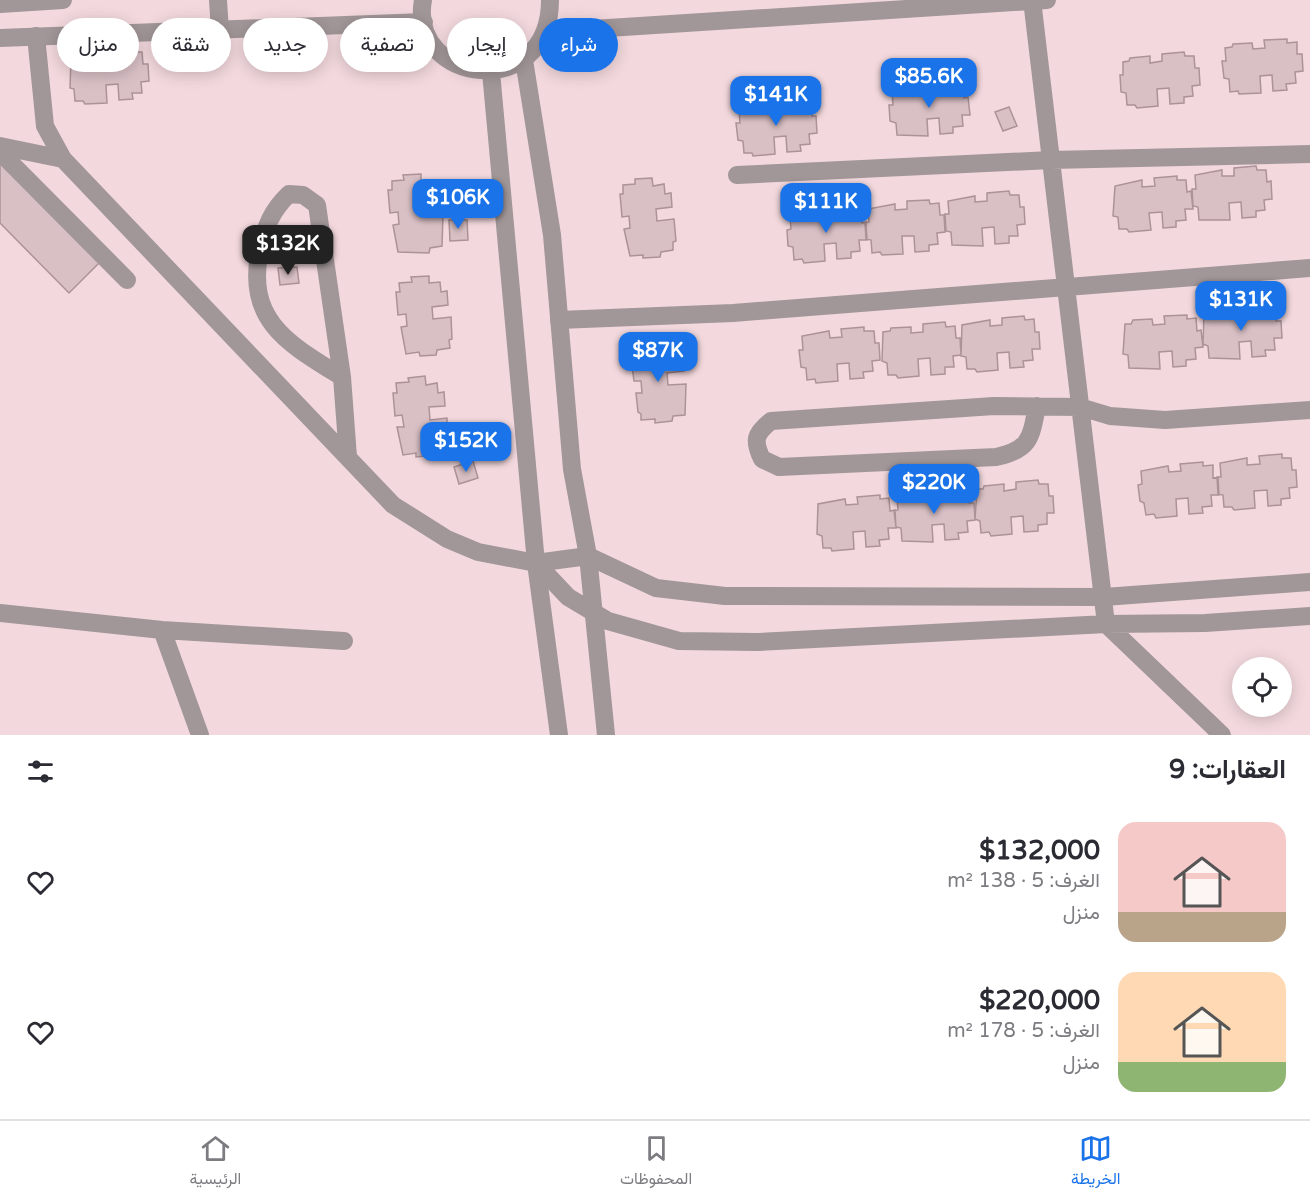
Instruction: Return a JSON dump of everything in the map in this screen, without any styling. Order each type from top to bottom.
[{"type":"street","points":[[0,4],[63,0]]},
{"type":"street","points":[[218,0],[219,18]]},
{"type":"street","points":[[423,0],[424,18]]},
{"type":"street","points":[[548,18],[550,0]]},
{"type":"street","points":[[618,27],[1037,1],[1051,160],[1106,624],[1222,735]]},
{"type":"street","points":[[231,31],[340,26]]},
{"type":"street","points":[[0,38],[151,34]]},
{"type":"street","points":[[36,36],[45,126],[63,159],[393,505],[447,539],[478,552],[536,563],[588,556],[656,588],[725,596],[1104,597],[1310,582]]},
{"type":"street","points":[[527,57],[539,44]]},
{"type":"street","points":[[435,45],[447,58]]},
{"type":"street","points":[[490,72],[536,563],[559,735]]},
{"type":"street","points":[[526,72],[552,235],[572,469],[588,556],[606,735]]},
{"type":"street","points":[[0,146],[63,159]]},
{"type":"street","points":[[0,152],[127,280]]},
{"type":"street","points":[[737,175],[1051,160],[1310,154]]},
{"type":"street","points":[[342,377],[299,351],[276,330],[258,302],[258,261],[265,226],[278,204],[289,194],[303,195],[317,206],[342,377],[348,457]]},
{"type":"street","points":[[559,320],[733,313],[1310,268]]},
{"type":"street","points":[[1037,406],[1028,442],[1015,453],[996,457],[780,467],[762,459],[755,444],[757,432],[771,421],[1037,406],[1080,407],[1110,416],[1165,420],[1310,410]]},
{"type":"street","points":[[536,563],[568,597],[608,621],[679,641],[758,642],[1106,624],[1205,623],[1310,616]]},
{"type":"street","points":[[0,613],[162,630],[344,641]]},
{"type":"street","points":[[162,630],[200,735]]},
{"type":"building","points":[[1287,39],[1287,43],[1297,42],[1297,54],[1302,54],[1303,71],[1295,72],[1296,83],[1286,84],[1287,90],[1273,91],[1272,75],[1260,76],[1261,93],[1230,92],[1229,79],[1224,78],[1222,61],[1226,61],[1225,48],[1232,47],[1233,44],[1252,43],[1253,49],[1265,48],[1264,40]]},
{"type":"building","points":[[139,52],[142,52],[143,64],[148,64],[149,81],[141,82],[142,93],[132,93],[133,99],[119,100],[118,84],[106,85],[107,103],[85,104],[83,101],[75,101],[74,89],[70,88],[71,72],[139,72]]},
{"type":"building","points":[[1184,52],[1185,56],[1194,56],[1195,68],[1199,68],[1200,85],[1192,86],[1193,96],[1184,97],[1184,103],[1170,104],[1169,88],[1157,89],[1158,106],[1137,108],[1135,105],[1127,105],[1126,93],[1121,92],[1120,75],[1123,75],[1123,62],[1129,61],[1130,58],[1150,56],[1150,63],[1162,61],[1162,54]]},
{"type":"building","points":[[954,82],[954,86],[963,85],[964,98],[968,97],[970,115],[962,115],[963,126],[953,127],[953,133],[940,134],[939,118],[927,119],[928,136],[897,135],[896,123],[890,121],[889,105],[893,105],[892,91],[919,86],[920,93],[932,92],[931,84]]},
{"type":"building","points":[[801,100],[801,104],[810,104],[812,116],[816,116],[817,133],[809,134],[810,144],[800,145],[801,151],[787,152],[786,136],[774,137],[775,154],[753,156],[752,153],[744,153],[743,141],[738,140],[736,123],[740,123],[739,109],[766,104],[767,111],[779,110],[778,102]]},
{"type":"building","points":[[1009,107],[1017,126],[1003,131],[995,112]]},
{"type":"building","points":[[0,159],[101,261],[69,293],[0,223]]},
{"type":"building","points":[[1256,166],[1257,170],[1266,170],[1267,182],[1271,181],[1272,199],[1264,200],[1265,210],[1256,211],[1256,217],[1242,218],[1241,202],[1229,203],[1230,220],[1199,220],[1198,207],[1193,206],[1192,189],[1196,189],[1195,175],[1222,170],[1222,176],[1234,176],[1234,168]]},
{"type":"building","points":[[421,174],[421,182],[432,181],[433,190],[439,190],[441,203],[424,205],[425,217],[443,215],[442,246],[430,248],[429,253],[398,252],[393,225],[399,224],[398,212],[390,213],[388,190],[392,190],[392,181],[404,180],[403,175]]},
{"type":"building","points":[[1177,176],[1177,180],[1186,180],[1187,192],[1191,191],[1193,209],[1185,209],[1186,220],[1176,221],[1176,227],[1163,228],[1162,212],[1149,213],[1151,230],[1129,232],[1127,229],[1119,229],[1118,217],[1113,216],[1115,186],[1142,180],[1142,187],[1155,186],[1154,178]]},
{"type":"building","points":[[652,178],[653,186],[664,184],[665,194],[671,193],[672,207],[656,209],[657,221],[674,219],[676,241],[673,242],[673,250],[661,252],[660,257],[630,256],[624,229],[630,228],[629,216],[622,217],[620,194],[623,194],[623,185],[635,184],[635,179]]},
{"type":"building","points":[[1009,191],[1010,195],[1019,195],[1020,207],[1024,207],[1025,224],[1017,225],[1018,236],[1009,236],[1009,243],[995,244],[994,227],[982,228],[983,246],[952,245],[951,232],[946,231],[945,214],[949,214],[948,201],[975,196],[975,202],[987,201],[987,193]]},
{"type":"building","points":[[929,200],[930,204],[939,203],[940,215],[944,215],[945,232],[937,233],[938,244],[929,245],[929,251],[915,252],[914,236],[902,236],[903,254],[872,253],[871,240],[866,239],[865,223],[869,222],[868,209],[895,204],[895,210],[907,209],[907,201]]},
{"type":"building","points":[[851,207],[852,211],[861,210],[862,223],[866,222],[867,240],[859,240],[860,251],[851,252],[851,258],[837,259],[836,243],[824,244],[825,261],[804,263],[802,259],[794,260],[793,247],[788,246],[787,230],[791,229],[790,216],[817,211],[817,217],[829,216],[829,209]]},
{"type":"building","points":[[449,220],[467,220],[468,240],[450,241]]},
{"type":"building","points":[[297,267],[299,283],[280,285],[278,268]]},
{"type":"building","points":[[429,276],[429,283],[440,282],[441,292],[447,291],[448,305],[432,307],[433,319],[451,317],[450,348],[437,350],[436,355],[420,356],[419,352],[406,354],[401,327],[407,326],[406,314],[398,315],[396,292],[400,292],[399,283],[412,282],[411,277]]},
{"type":"building","points":[[1266,305],[1266,309],[1276,308],[1276,321],[1281,321],[1282,338],[1274,338],[1275,350],[1265,350],[1266,356],[1252,357],[1251,341],[1239,342],[1240,359],[1209,358],[1208,346],[1203,344],[1204,314],[1231,309],[1232,315],[1244,315],[1244,307]]},
{"type":"building","points":[[1187,315],[1187,319],[1196,318],[1197,331],[1201,330],[1203,347],[1195,348],[1196,359],[1186,360],[1186,366],[1173,367],[1172,351],[1159,352],[1160,369],[1129,368],[1128,355],[1123,354],[1125,324],[1131,324],[1133,320],[1152,319],[1153,325],[1165,324],[1164,316]]},
{"type":"building","points":[[1024,316],[1025,320],[1034,319],[1035,332],[1039,332],[1040,349],[1032,349],[1033,360],[1023,361],[1024,367],[1010,368],[1009,352],[997,353],[998,370],[977,372],[975,369],[967,369],[966,357],[961,356],[962,325],[990,320],[990,326],[1002,325],[1002,318]]},
{"type":"building","points":[[945,322],[946,327],[955,326],[956,338],[960,338],[961,355],[953,356],[954,367],[945,367],[945,374],[931,375],[930,358],[918,359],[919,376],[898,378],[896,375],[888,375],[887,363],[882,361],[883,332],[890,331],[891,328],[911,327],[911,333],[923,332],[923,324]]},
{"type":"building","points":[[864,327],[864,331],[874,331],[875,343],[879,343],[880,360],[872,361],[873,371],[863,372],[864,378],[850,379],[849,363],[837,364],[838,381],[816,383],[815,379],[807,380],[806,368],[801,367],[799,350],[803,350],[802,336],[829,331],[830,338],[842,337],[841,329]]},
{"type":"building","points":[[664,342],[665,350],[675,349],[676,358],[682,358],[684,371],[667,373],[668,385],[686,384],[685,415],[673,416],[672,421],[655,423],[655,419],[641,420],[641,414],[638,412],[636,393],[642,393],[641,381],[634,381],[631,359],[635,358],[634,349],[647,348],[646,344]]},
{"type":"building","points":[[425,376],[426,385],[437,383],[438,393],[444,392],[445,406],[429,407],[430,420],[447,418],[447,449],[434,450],[433,455],[416,457],[416,453],[403,455],[397,427],[404,427],[402,415],[395,416],[393,393],[397,393],[396,383],[409,382],[408,378]]},
{"type":"building","points":[[1282,454],[1282,458],[1291,458],[1292,470],[1296,470],[1297,487],[1289,488],[1290,498],[1281,499],[1281,505],[1268,506],[1267,490],[1254,491],[1255,508],[1234,510],[1232,507],[1224,507],[1223,495],[1218,494],[1217,477],[1221,477],[1220,463],[1247,458],[1247,465],[1260,464],[1259,456]]},
{"type":"building","points":[[473,461],[478,478],[459,484],[454,467]]},
{"type":"building","points":[[1203,462],[1203,466],[1213,465],[1213,478],[1218,477],[1219,495],[1211,495],[1212,506],[1202,507],[1203,513],[1189,514],[1188,498],[1176,499],[1177,516],[1156,518],[1154,514],[1146,515],[1144,503],[1140,501],[1138,485],[1142,484],[1141,471],[1168,466],[1169,472],[1181,471],[1180,464]]},
{"type":"building","points":[[1038,480],[1039,484],[1048,484],[1049,496],[1053,496],[1054,513],[1047,513],[1047,524],[1038,525],[1038,531],[1024,532],[1023,516],[1011,517],[1012,534],[991,536],[989,532],[981,533],[980,521],[975,519],[977,489],[1004,484],[1004,491],[1016,489],[1016,482]]},
{"type":"building","points":[[959,488],[959,492],[968,491],[969,503],[974,503],[975,520],[967,521],[968,532],[958,533],[959,539],[945,540],[944,524],[932,525],[933,542],[902,541],[901,528],[896,527],[894,511],[898,510],[897,497],[924,492],[925,498],[937,497],[936,490]]},
{"type":"building","points":[[880,495],[880,499],[889,498],[890,511],[895,510],[896,528],[888,528],[889,539],[879,540],[880,546],[866,547],[865,531],[853,532],[854,549],[832,551],[831,548],[823,548],[822,536],[817,534],[818,504],[845,499],[846,505],[858,504],[857,497]]}]
